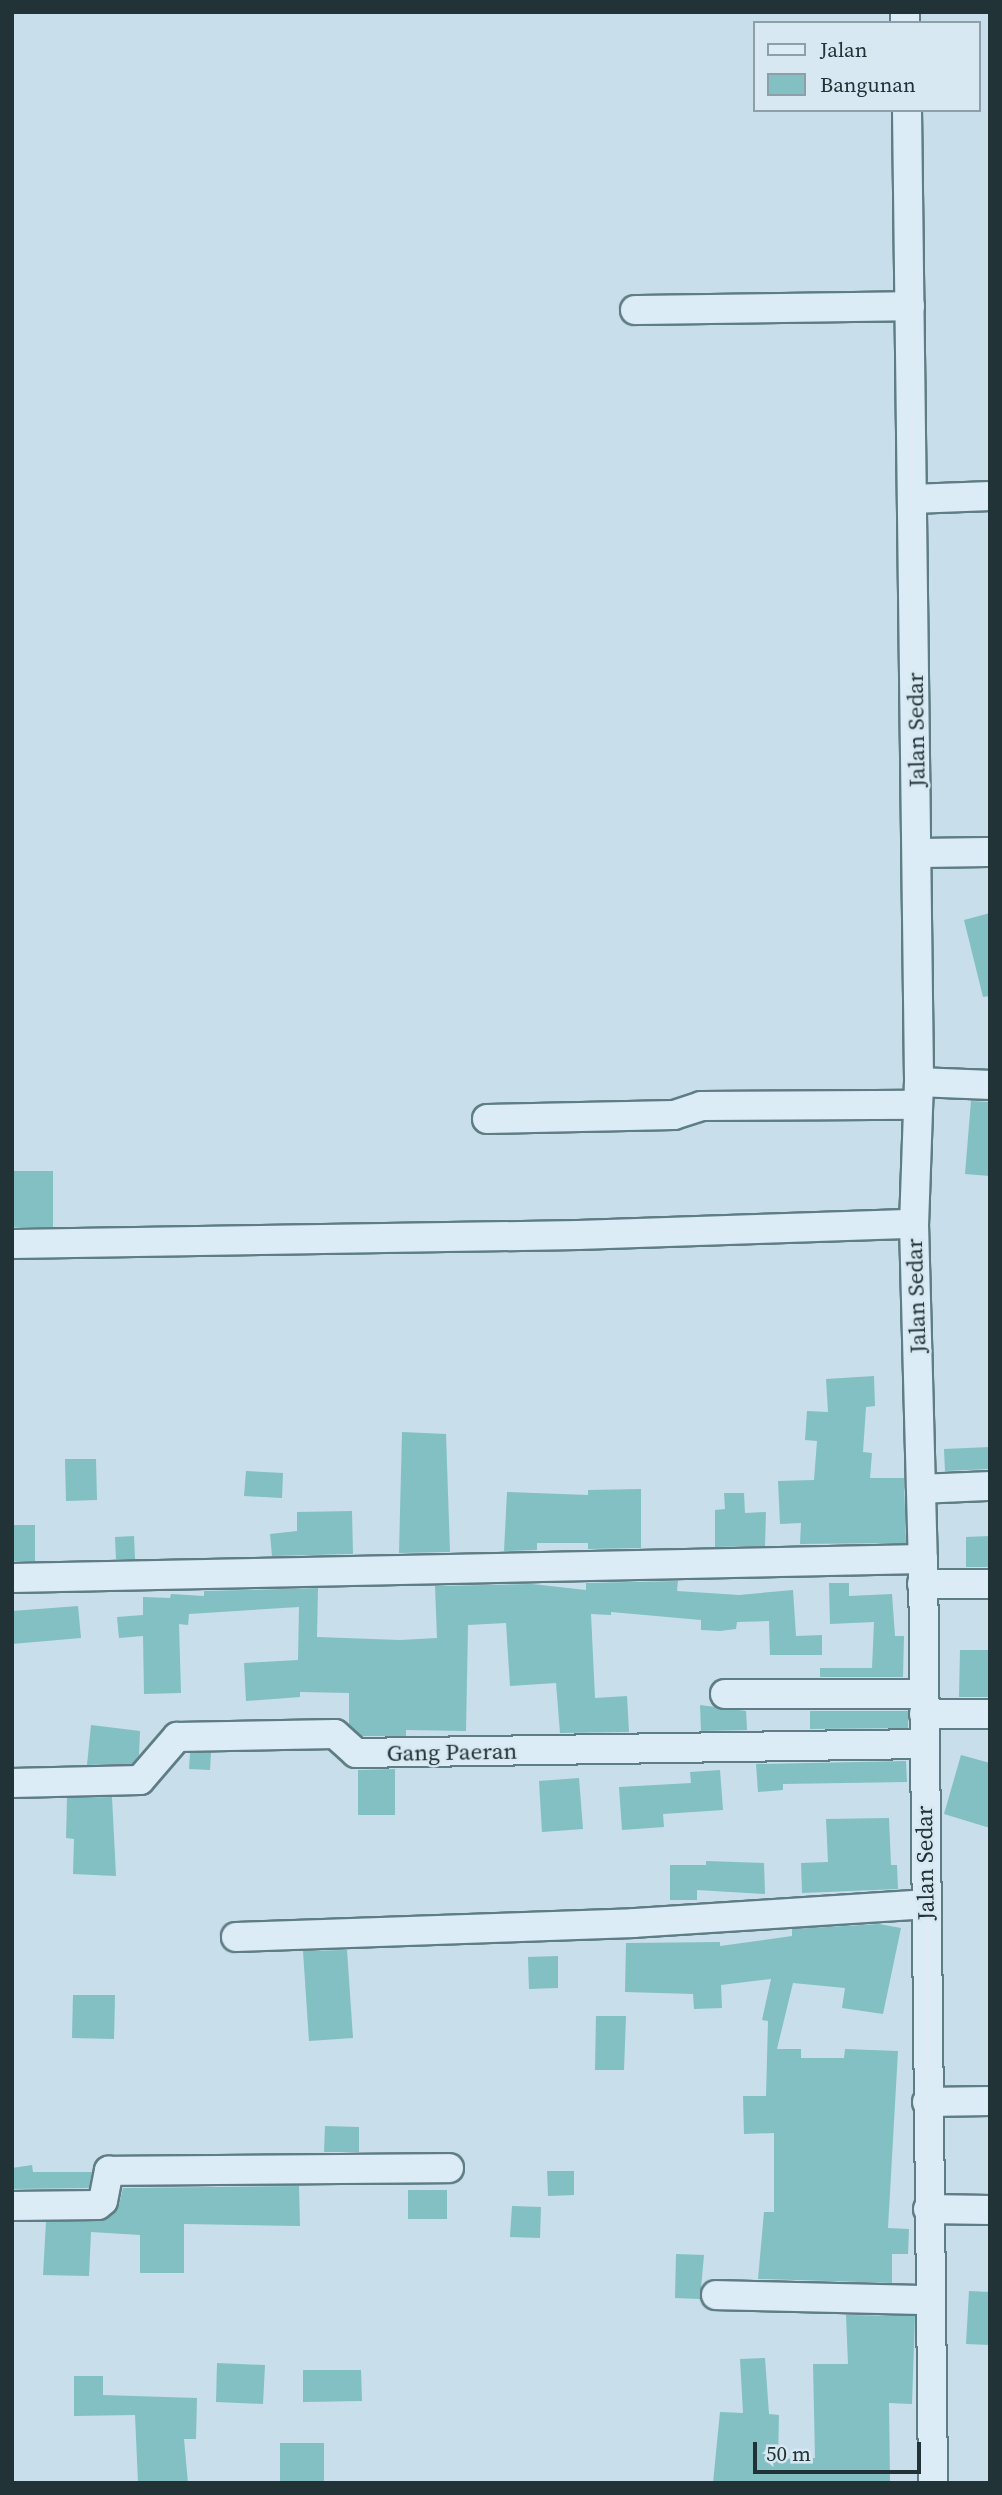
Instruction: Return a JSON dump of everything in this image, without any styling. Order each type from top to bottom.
[{"type":"street","name":"Jalan Sedar","points":[[906,112],[918,853],[918,1093],[914,1224],[923,1571],[928,2300],[933,2483]]},
{"type":"street","points":[[635,310],[909,306]]},
{"type":"street","points":[[912,499],[990,496]]},
{"type":"street","points":[[918,853],[990,852]]},
{"type":"street","points":[[487,1119],[674,1115],[701,1106],[918,1093],[990,1085]]},
{"type":"street","points":[[12,1244],[578,1236],[914,1224]]},
{"type":"street","points":[[921,1489],[990,1486]]},
{"type":"street","points":[[12,1578],[923,1571],[990,1584]]},
{"type":"street","points":[[725,1694],[923,1704],[990,1714]]},
{"type":"street","name":"Gang Paeran","points":[[12,1783],[140,1780],[177,1737],[335,1734],[356,1753],[924,1744]]},
{"type":"street","points":[[236,1937],[634,1923],[926,1904]]},
{"type":"street","points":[[927,2102],[990,2101]]},
{"type":"street","points":[[12,2206],[98,2205],[105,2196],[105,2174],[109,2171],[449,2168]]},
{"type":"street","points":[[929,2209],[990,2210]]},
{"type":"street","points":[[716,2295],[928,2300]]},
{"type":"building","points":[[990,913],[990,996],[983,997],[964,920]]},
{"type":"building","points":[[971,1101],[990,1102],[990,1176],[965,1174]]},
{"type":"building","points":[[12,1171],[53,1171],[53,1227],[12,1227]]},
{"type":"building","points":[[874,1376],[875,1406],[866,1407],[863,1452],[872,1453],[870,1478],[904,1478],[906,1543],[800,1544],[801,1523],[780,1524],[778,1481],[814,1480],[817,1441],[805,1440],[807,1411],[828,1412],[826,1379]]},
{"type":"building","points":[[402,1432],[446,1434],[450,1552],[399,1553]]},
{"type":"building","points":[[990,1447],[990,1469],[945,1471],[944,1449]]},
{"type":"building","points":[[65,1459],[96,1459],[97,1500],[66,1501]]},
{"type":"building","points":[[246,1471],[283,1473],[282,1498],[244,1496]]},
{"type":"building","points":[[641,1489],[641,1548],[588,1549],[588,1543],[537,1543],[537,1550],[504,1551],[507,1492],[588,1495],[588,1490]]},
{"type":"building","points":[[724,1493],[744,1493],[745,1513],[766,1512],[765,1546],[715,1547],[715,1510],[725,1509]]},
{"type":"building","points":[[352,1511],[353,1554],[272,1556],[270,1534],[297,1531],[297,1512]]},
{"type":"building","points":[[12,1525],[35,1525],[35,1561],[12,1561]]},
{"type":"building","points":[[134,1536],[135,1559],[116,1559],[115,1537]]},
{"type":"building","points":[[990,1536],[990,1567],[966,1567],[966,1537]]},
{"type":"building","points":[[678,1581],[677,1591],[739,1595],[793,1590],[796,1636],[822,1635],[822,1655],[770,1655],[769,1621],[737,1622],[736,1629],[720,1631],[701,1630],[701,1620],[611,1612],[611,1615],[591,1614],[595,1698],[627,1696],[629,1732],[560,1733],[556,1683],[510,1686],[506,1623],[468,1625],[466,1731],[406,1730],[406,1736],[362,1736],[349,1725],[349,1693],[300,1692],[300,1697],[246,1701],[244,1663],[298,1660],[299,1607],[189,1614],[188,1625],[179,1624],[181,1693],[144,1694],[143,1636],[119,1638],[117,1617],[143,1615],[143,1597],[170,1598],[171,1594],[204,1596],[204,1591],[318,1588],[317,1637],[400,1640],[437,1638],[435,1586],[532,1584],[586,1590],[586,1583]]},
{"type":"building","points":[[829,1583],[849,1583],[849,1596],[892,1594],[895,1636],[904,1636],[903,1677],[820,1677],[820,1668],[872,1668],[874,1622],[830,1624]]},
{"type":"building","points":[[78,1606],[81,1638],[12,1644],[12,1611]]},
{"type":"building","points":[[960,1650],[990,1650],[990,1697],[959,1697]]},
{"type":"building","points":[[700,1705],[746,1711],[747,1730],[701,1731]]},
{"type":"building","points":[[810,1711],[908,1711],[908,1728],[810,1729]]},
{"type":"building","points":[[91,1725],[140,1731],[139,1755],[132,1764],[87,1765]]},
{"type":"building","points":[[190,1753],[211,1753],[210,1770],[189,1769]]},
{"type":"building","points":[[961,1755],[990,1763],[990,1828],[944,1814]]},
{"type":"building","points":[[906,1761],[907,1782],[783,1784],[783,1790],[758,1792],[756,1764]]},
{"type":"building","points":[[395,1769],[395,1815],[358,1815],[358,1770]]},
{"type":"building","points":[[720,1770],[723,1810],[663,1814],[664,1827],[622,1830],[619,1787],[691,1783],[690,1772]]},
{"type":"building","points":[[579,1778],[583,1829],[542,1832],[539,1781]]},
{"type":"building","points":[[112,1797],[116,1876],[73,1874],[74,1839],[66,1838],[67,1798]]},
{"type":"building","points":[[889,1818],[891,1865],[897,1865],[898,1889],[802,1893],[801,1863],[828,1862],[826,1819]]},
{"type":"building","points":[[706,1861],[764,1863],[765,1894],[697,1890],[697,1900],[670,1900],[670,1865],[706,1865]]},
{"type":"building","points":[[879,1924],[901,1928],[883,2014],[842,2008],[845,1988],[793,1983],[777,2049],[801,2049],[801,2058],[844,2058],[845,2049],[898,2051],[888,2228],[909,2229],[908,2254],[892,2254],[892,2283],[758,2279],[764,2212],[774,2212],[774,2133],[744,2134],[743,2096],[766,2096],[768,2021],[762,2020],[771,1979],[721,1985],[722,2008],[694,2009],[693,1994],[625,1992],[626,1943],[720,1942],[720,1946],[792,1936],[792,1929]]},
{"type":"building","points":[[347,1950],[353,2038],[309,2041],[303,1951]]},
{"type":"building","points":[[558,1956],[558,1988],[529,1989],[528,1957]]},
{"type":"building","points":[[73,1995],[115,1995],[114,2039],[72,2038]]},
{"type":"building","points":[[596,2016],[626,2016],[624,2070],[595,2070]]},
{"type":"building","points":[[325,2126],[359,2127],[359,2152],[324,2152]]},
{"type":"building","points":[[32,2165],[33,2172],[92,2172],[89,2188],[12,2189],[12,2168]]},
{"type":"building","points":[[547,2171],[574,2171],[574,2195],[548,2196]]},
{"type":"building","points":[[299,2186],[300,2226],[184,2224],[184,2273],[140,2273],[140,2235],[91,2232],[89,2276],[43,2275],[46,2222],[108,2218],[119,2205],[123,2188]]},
{"type":"building","points":[[408,2190],[447,2190],[447,2219],[408,2219]]},
{"type":"building","points":[[512,2206],[541,2207],[540,2238],[510,2237]]},
{"type":"building","points":[[676,2254],[704,2255],[700,2299],[675,2298]]},
{"type":"building","points":[[969,2291],[990,2292],[990,2345],[966,2344]]},
{"type":"building","points":[[846,2315],[915,2316],[912,2404],[889,2403],[890,2481],[713,2483],[720,2412],[743,2413],[740,2359],[765,2358],[769,2414],[779,2415],[778,2459],[815,2458],[813,2364],[848,2364]]},
{"type":"building","points":[[217,2363],[265,2365],[263,2404],[216,2402]]},
{"type":"building","points":[[303,2370],[361,2370],[362,2401],[303,2402]]},
{"type":"building","points":[[74,2376],[103,2376],[103,2395],[197,2398],[196,2439],[184,2439],[188,2483],[138,2483],[135,2415],[74,2416]]},
{"type":"building","points":[[280,2443],[324,2443],[324,2483],[280,2483]]}]
